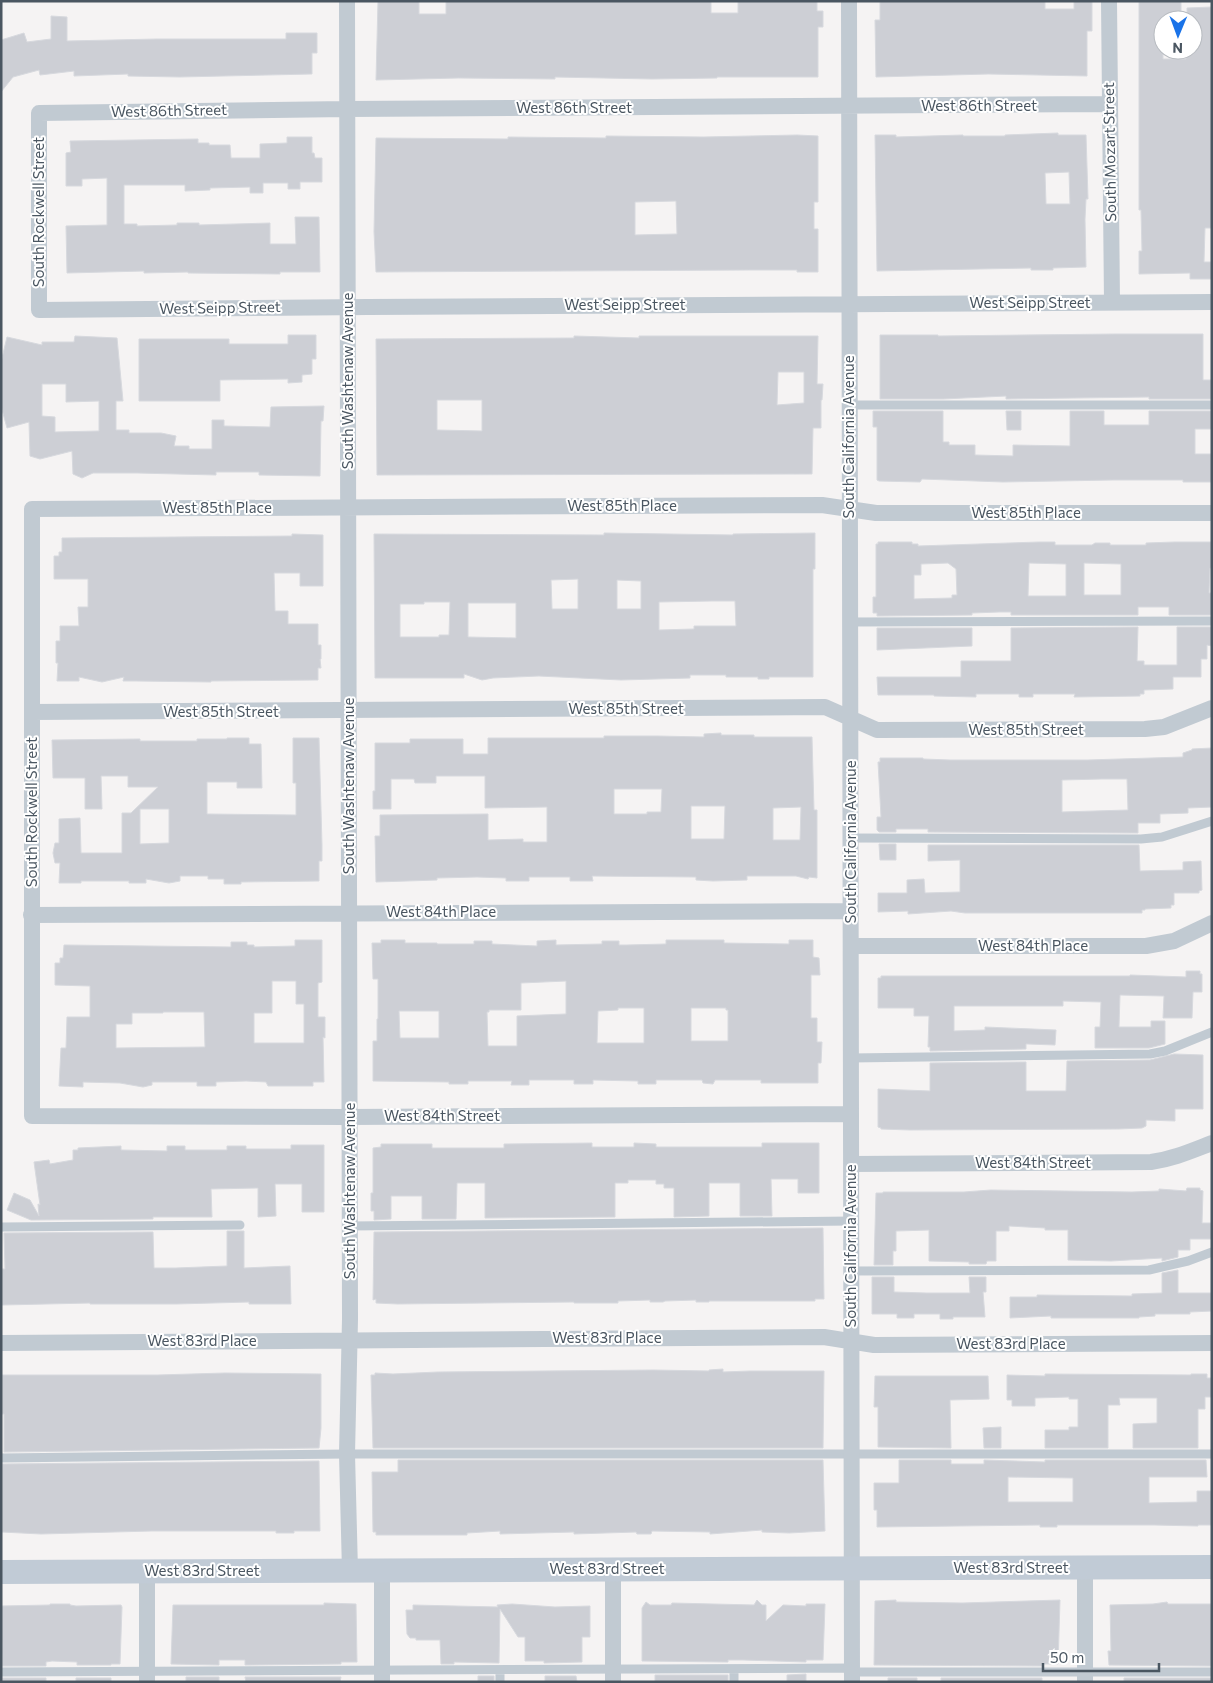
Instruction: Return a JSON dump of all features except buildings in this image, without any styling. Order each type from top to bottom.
[{"type":"street","name":"South Washtenaw Avenue","points":[[347,1],[350,1117],[350,1340],[347,1454],[350,1570]]},
{"type":"street","name":"South California Avenue","points":[[849,1],[852,1674]]},
{"type":"street","name":"South Mozart Street","points":[[1109,1],[1112,302]]},
{"type":"street","name":"West 86th Street","points":[[39,113],[1109,104]]},
{"type":"street","name":"South Rockwell Street","points":[[39,113],[39,310]]},
{"type":"street","name":"West Seipp Street","points":[[39,310],[1212,302]]},
{"type":"street","name":"West 85th Place","points":[[32,509],[822,505],[876,513],[1212,513]]},
{"type":"street","name":"South Rockwell Street","points":[[32,509],[32,1116]]},
{"type":"street","name":"West 85th Street","points":[[32,712],[349,712],[825,708],[877,730],[1145,729],[1164,727],[1184,721],[1212,708]]},
{"type":"street","name":"West 84th Place","points":[[31,915],[851,910]]},
{"type":"street","name":"West 84th Place","points":[[851,946],[1146,946],[1174,941],[1212,923]]},
{"type":"street","name":"West 84th Street","points":[[32,1116],[350,1117],[851,1114]]},
{"type":"street","name":"West 84th Street","points":[[851,1164],[1151,1162],[1182,1156],[1212,1143]]},
{"type":"street","name":"West 83rd Place","points":[[1,1343],[824,1337],[874,1345],[1212,1343]]},
{"type":"street","name":"West 83rd Street","points":[[1,1572],[1212,1567]]},
{"type":"street","points":[[1085,1568],[1085,1677]]},
{"type":"street","points":[[382,1570],[382,1676]]},
{"type":"street","points":[[613,1570],[613,1675]]},
{"type":"street","points":[[147,1676],[148,1571]]},
{"type":"lane","points":[[850,406],[1212,405]]},
{"type":"lane","points":[[850,622],[1212,621]]},
{"type":"lane","points":[[850,838],[1141,839],[1162,837],[1212,821]]},
{"type":"lane","points":[[851,1058],[1150,1054],[1165,1051],[1212,1032]]},
{"type":"lane","points":[[350,1226],[851,1221]]},
{"type":"lane","points":[[1,1227],[240,1226]]},
{"type":"lane","points":[[851,1271],[1149,1270],[1188,1261],[1212,1252]]},
{"type":"lane","points":[[1,1458],[347,1454],[1212,1454]]},
{"type":"lane","points":[[1,1672],[147,1676],[264,1671],[382,1676],[500,1670],[613,1675],[734,1669],[968,1678],[1206,1675]]},
{"type":"lane","points":[[734,1669],[734,1682]]},
{"type":"lane","points":[[500,1670],[500,1682]]},
{"type":"lane","points":[[264,1671],[264,1682]]},
{"type":"lane","points":[[30,1672],[30,1682]]}]
